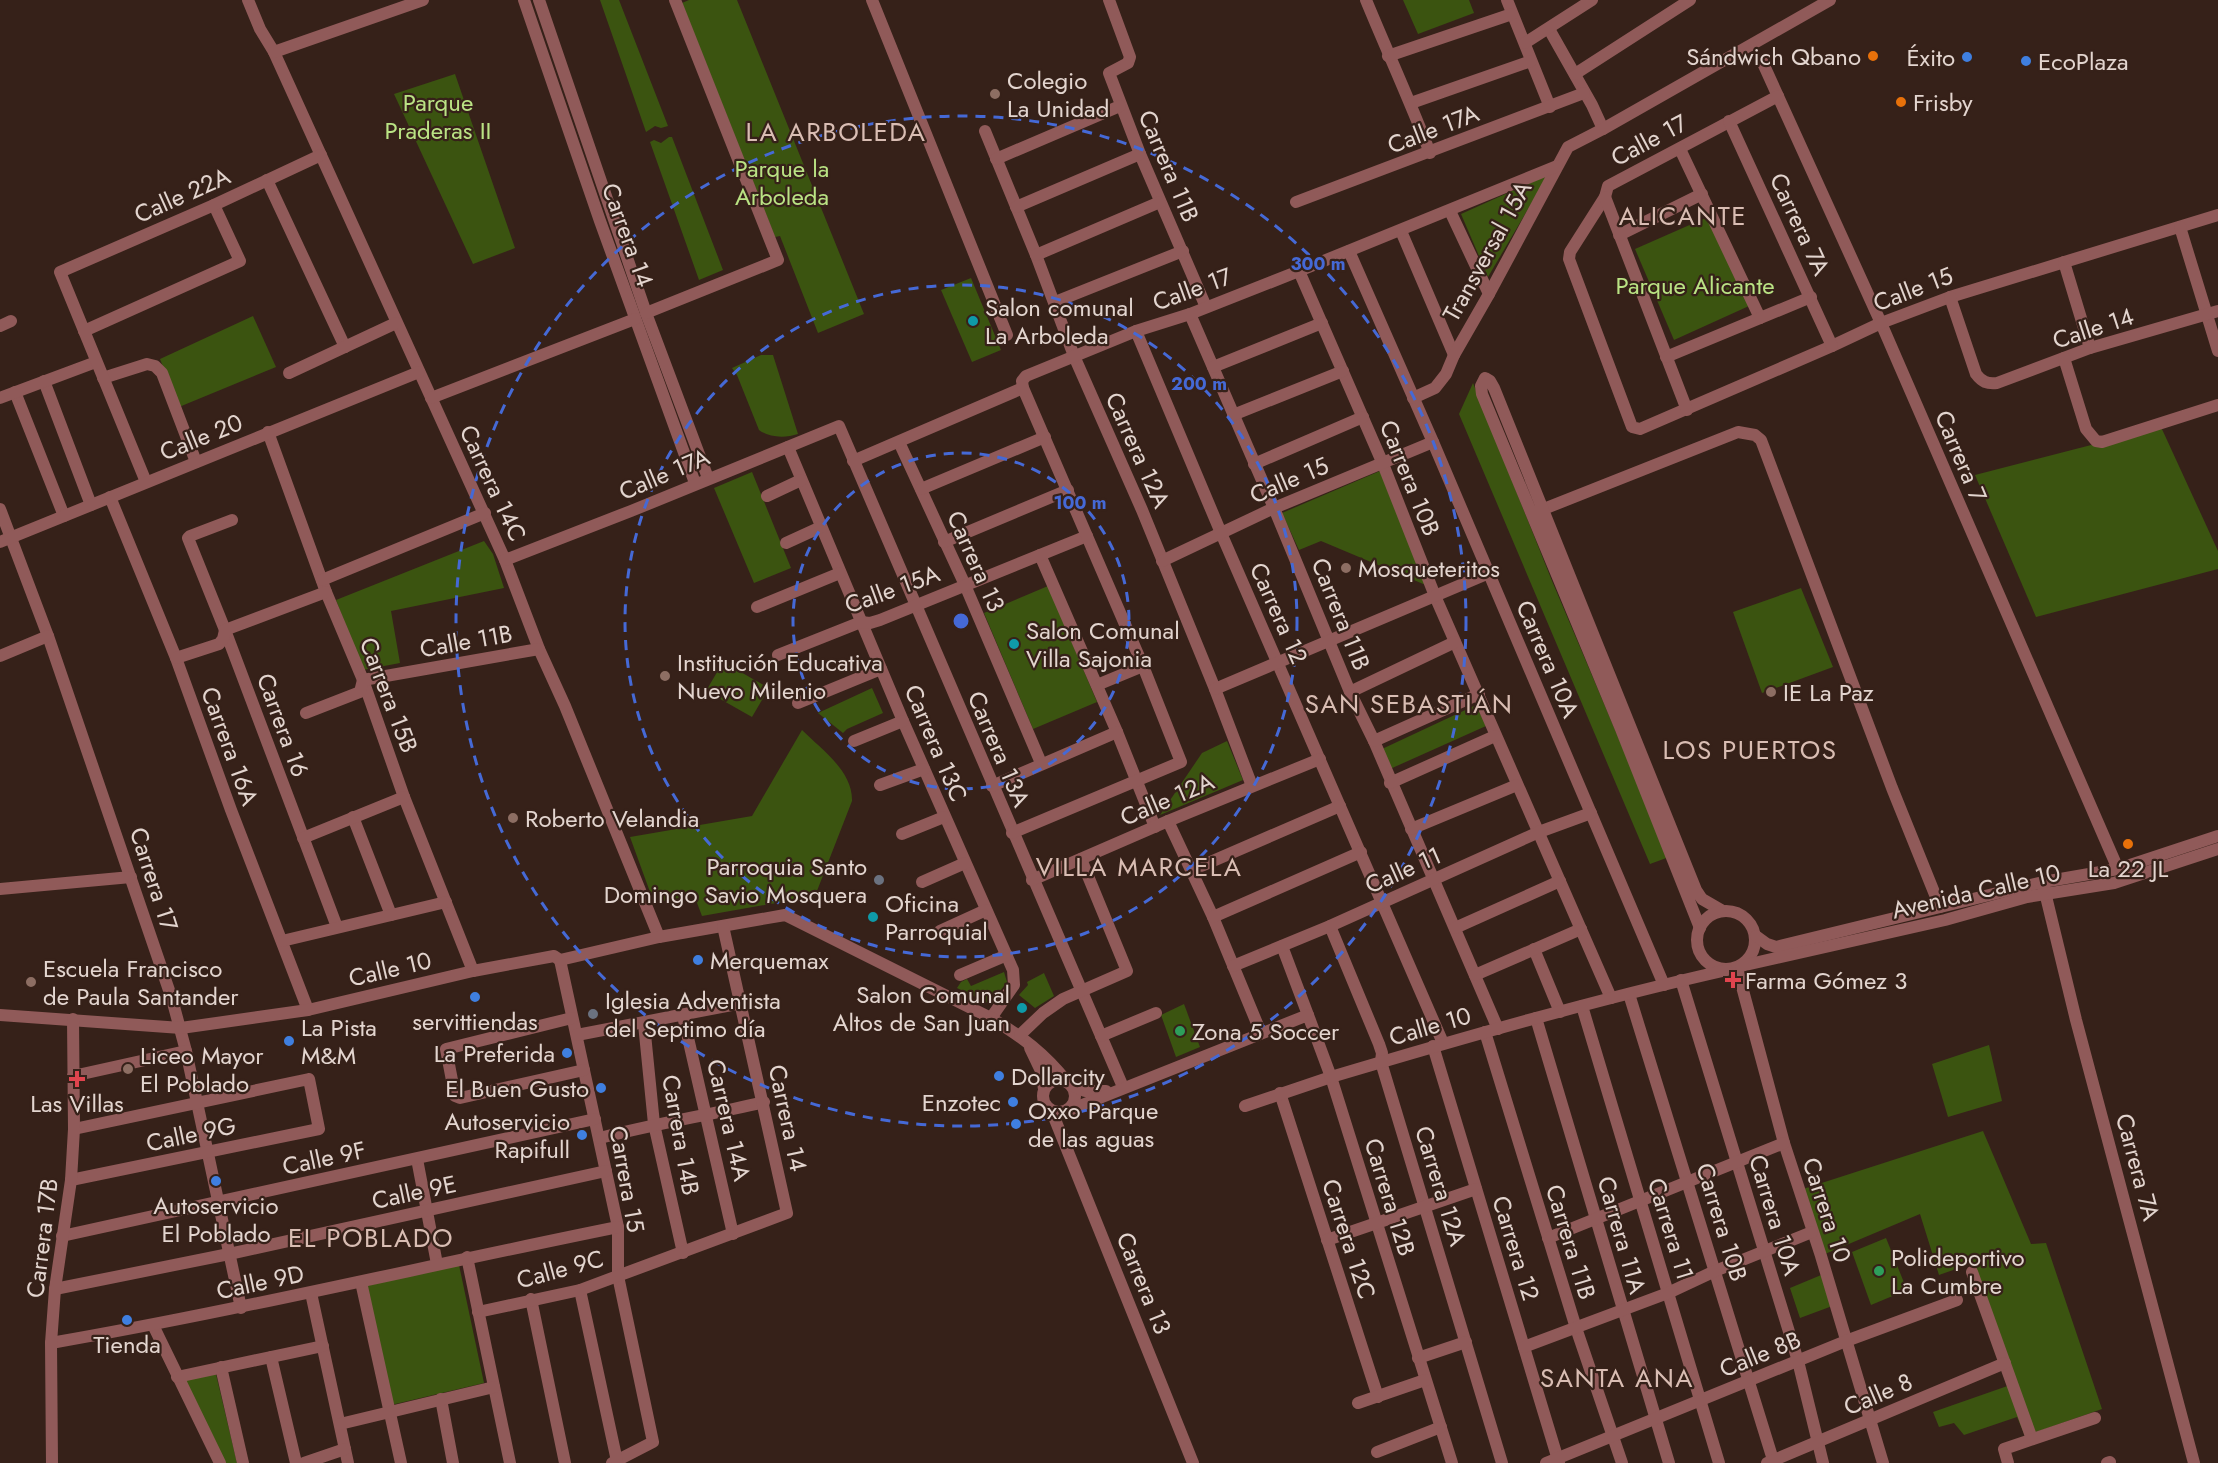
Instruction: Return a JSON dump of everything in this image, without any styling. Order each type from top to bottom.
[{"type":"street","points":[[248,0],[260,29],[274,52],[423,0]]},
{"type":"street","name":"Carrera 14","points":[[524,0],[640,316],[708,478]]},
{"type":"street","name":"Carrera 14","points":[[539,0],[695,483]]},
{"type":"street","points":[[431,398],[778,260],[675,0]]},
{"type":"street","points":[[872,0],[1007,335]]},
{"type":"street","name":"Carrera 11B","points":[[1109,0],[1130,57],[1128,63],[1109,73],[1120,106],[1206,307]]},
{"type":"street","points":[[1366,0],[1430,153]]},
{"type":"street","points":[[1507,0],[1550,107]]},
{"type":"street","points":[[1524,43],[1592,0]]},
{"type":"street","points":[[1575,74],[1690,0]]},
{"type":"street","name":"Transversal 15A","points":[[1413,398],[1435,388],[1446,374],[1454,355],[1569,147],[1830,0]]},
{"type":"street","points":[[1388,56],[1512,14]]},
{"type":"street","points":[[1549,28],[1603,129]]},
{"type":"street","name":"Carrera 14C","points":[[274,52],[396,323],[485,513],[659,938]]},
{"type":"street","points":[[1411,103],[1531,61]]},
{"type":"street","name":"Carrera 7","points":[[1762,61],[1881,323],[2118,869]]},
{"type":"street","name":"Calle 17A","points":[[1296,202],[1584,93]]},
{"type":"street","name":"Calle 17","points":[[1632,427],[1569,260],[1570,252],[1605,197],[1608,186],[1778,96]]},
{"type":"street","points":[[996,159],[1120,106]]},
{"type":"street","name":"Carrera 7A","points":[[1729,121],[1832,346]]},
{"type":"street","name":"Carrera 12A","points":[[985,130],[1055,302],[1074,356],[1215,689],[1251,786]]},
{"type":"street","points":[[1680,149],[1760,318]]},
{"type":"street","points":[[1016,207],[1140,154]]},
{"type":"street","name":"Calle 22A","points":[[84,331],[60,272],[214,205],[321,155]]},
{"type":"street","name":"Calle 17","points":[[853,461],[1023,388],[1022,381],[1026,376],[1136,331],[1190,314],[1401,231],[1557,166]]},
{"type":"street","points":[[267,180],[345,347]]},
{"type":"street","points":[[1618,235],[1702,194]]},
{"type":"street","points":[[1605,197],[1687,410]]},
{"type":"street","points":[[1036,255],[1160,202]]},
{"type":"street","points":[[146,482],[84,331],[240,261],[214,205]]},
{"type":"street","points":[[1450,211],[1489,294]]},
{"type":"street","name":"Calle 15","points":[[1632,427],[1640,429],[1687,410],[1881,323],[1950,297],[2218,215]]},
{"type":"street","points":[[2180,227],[2212,313],[2218,351]]},
{"type":"street","points":[[1401,231],[1454,355]]},
{"type":"street","points":[[1055,302],[1183,251]]},
{"type":"street","name":"Carrera 10A","points":[[1349,251],[1433,442],[1664,985]]},
{"type":"street","points":[[2064,262],[2090,348]]},
{"type":"street","name":"Carrera 10B","points":[[1299,271],[1383,464],[1435,596],[1611,998]]},
{"type":"street","points":[[1666,357],[1811,297]]},
{"type":"street","name":"Calle 14","points":[[1950,297],[1976,374],[1981,381],[1989,384],[2090,348],[2212,313]]},
{"type":"street","name":"Carrera 11B","points":[[1190,314],[1275,508],[1350,692],[1374,741],[1390,783],[1475,975],[1548,1238],[1622,1463]]},
{"type":"street","points":[[290,373],[396,323]]},
{"type":"street","points":[[1213,367],[1322,323]]},
{"type":"street","name":"Carrera 12","points":[[1136,331],[1221,533],[1383,902],[1438,1045],[1476,1189],[1524,1347],[1554,1461]]},
{"type":"street","points":[[2064,358],[2086,429],[2096,441],[2102,442],[2218,405]]},
{"type":"street","points":[[0,398],[96,362]]},
{"type":"street","points":[[102,378],[147,364],[156,366],[162,374],[196,462]]},
{"type":"street","points":[[1233,415],[1343,371]]},
{"type":"street","name":"Calle 20","points":[[6,540],[419,372]]},
{"type":"street","points":[[1537,512],[1494,388],[1485,378],[1481,386],[1482,394],[1537,512],[1671,839],[1696,890],[1702,898],[1721,910]]},
{"type":"street","points":[[44,381],[91,505]]},
{"type":"street","points":[[1012,833],[1181,762],[1143,666],[1023,388]]},
{"type":"street","points":[[15,392],[64,516]]},
{"type":"street","points":[[1254,464],[1363,417]]},
{"type":"street","name":"Calle 17A","points":[[505,560],[839,426]]},
{"type":"street","name":"Carrera 13A","points":[[839,426],[1032,880],[1101,1036],[1118,1089]]},
{"type":"street","name":"Carrera 15B","points":[[268,432],[324,586],[363,680],[404,797],[473,971]]},
{"type":"street","points":[[1537,512],[1738,432],[1755,435],[1761,440],[1888,777],[1940,907]]},
{"type":"street","points":[[921,489],[1045,436]]},
{"type":"street","name":"Carrera 13","points":[[899,442],[965,585],[1041,763]]},
{"type":"street","name":"Calle 15","points":[[1162,561],[1275,508],[1433,442]]},
{"type":"street","name":"Carrera 13C","points":[[788,447],[903,721],[1015,978],[1014,985],[991,1018]]},
{"type":"street","points":[[767,496],[801,480]]},
{"type":"street","points":[[944,542],[1068,490]]},
{"type":"street","name":"Carrera 16A","points":[[110,497],[176,658],[231,810],[308,1010]]},
{"type":"street","name":"Carrera 17","points":[[0,509],[6,540],[48,636],[181,1028],[241,1308]]},
{"type":"street","points":[[176,658],[219,644],[225,630],[485,513]]},
{"type":"street","name":"Carrera 16","points":[[232,520],[188,538],[337,927]]},
{"type":"street","points":[[786,543],[821,527]]},
{"type":"street","name":"Calle 15A","points":[[778,655],[861,622],[870,623],[1087,536]]},
{"type":"street","points":[[1040,555],[1117,732],[1155,827]]},
{"type":"street","points":[[757,607],[840,573]]},
{"type":"street","points":[[1215,689],[1489,573]]},
{"type":"street","points":[[0,656],[48,636]]},
{"type":"street","points":[[1350,692],[1455,642]]},
{"type":"street","name":"Calle 11B","points":[[363,680],[539,649]]},
{"type":"street","points":[[1097,686],[1143,666]]},
{"type":"street","points":[[798,703],[881,669]]},
{"type":"street","points":[[306,713],[360,692],[363,680]]},
{"type":"street","points":[[1374,741],[1479,694]]},
{"type":"street","points":[[854,741],[903,721]]},
{"type":"street","points":[[992,786],[1117,732]]},
{"type":"street","points":[[1390,783],[1495,735]]},
{"type":"street","name":"Calle 12A","points":[[1032,880],[1251,786],[1320,759]]},
{"type":"street","points":[[880,786],[924,769]]},
{"type":"street","points":[[1411,829],[1517,785]]},
{"type":"street","points":[[303,838],[404,797]]},
{"type":"street","points":[[1192,870],[1340,806]]},
{"type":"street","name":"Calle 11","points":[[1233,966],[1330,926],[1539,832],[1591,813]]},
{"type":"street","points":[[902,834],[944,816]]},
{"type":"street","points":[[353,818],[391,915]]},
{"type":"street","points":[[1168,821],[1192,870],[1261,1033]]},
{"type":"street","name":"Avenida Calle 10","points":[[1756,936],[1767,944],[1776,946],[1940,907],[2043,888],[2118,869],[2218,836]]},
{"type":"street","points":[[1671,839],[1700,928]]},
{"type":"street","name":"Avenida Calle 10","points":[[1629,994],[1945,920],[2043,888],[2114,883],[2218,849]]},
{"type":"street","points":[[1213,918],[1361,852]]},
{"type":"street","points":[[1022,1037],[1043,1013],[1063,999],[1127,971],[1081,859]]},
{"type":"street","points":[[922,882],[965,863]]},
{"type":"street","points":[[0,889],[130,878]]},
{"type":"street","points":[[1455,928],[1560,881]]},
{"type":"street","name":"Carrera 7A","points":[[2043,888],[2194,1463]]},
{"type":"street","points":[[282,941],[446,902]]},
{"type":"street","points":[[940,931],[986,910]]},
{"type":"street","points":[[1681,980],[1699,963],[1701,956],[1697,937],[1705,920],[1721,910],[1731,910],[1740,913],[1753,927],[1756,936],[1753,953],[1735,968],[1717,968],[1701,956]]},
{"type":"street","name":"Calle 10","points":[[0,1015],[181,1028],[308,1010],[473,971],[554,956],[560,960],[659,938],[785,915],[991,1018]]},
{"type":"street","name":"Carrera 14","points":[[723,926],[787,1213]]},
{"type":"street","name":"Carrera 12A","points":[[1330,926],[1382,1053],[1381,1062],[1502,1463]]},
{"type":"street","points":[[1475,975],[1581,929]]},
{"type":"street","name":"Carrera 12B","points":[[1282,946],[1331,1077],[1452,1463]]},
{"type":"street","points":[[1534,949],[1560,1012]]},
{"type":"street","points":[[960,975],[1006,955]]},
{"type":"street","name":"Carrera 15","points":[[560,960],[618,1227],[618,1276],[653,1442],[615,1462]]},
{"type":"street","name":"Carrera 10","points":[[1735,968],[1784,1143],[1883,1463]]},
{"type":"street","name":"Carrera 10A","points":[[1681,980],[1798,1361],[1823,1463]]},
{"type":"street","name":"Carrera 10B","points":[[1629,994],[1749,1381],[1771,1462]]},
{"type":"street","name":"Calle 10","points":[[1245,1106],[1438,1045],[1629,994]]},
{"type":"street","points":[[577,1035],[742,1004]]},
{"type":"street","name":"Carrera 11","points":[[1582,1006],[1719,1463]]},
{"type":"street","points":[[1101,1036],[1156,1012]]},
{"type":"street","points":[[1022,1037],[1041,1071],[1043,1100],[1046,1107],[1058,1113],[1308,1015]]},
{"type":"street","name":"Carrera 14A","points":[[683,1016],[733,1234]]},
{"type":"street","points":[[572,1018],[446,1049],[455,1096],[460,1098],[584,1070]]},
{"type":"street","points":[[991,1018],[1022,1037],[1052,1063],[1069,1084],[1075,1096],[1074,1102],[1058,1113]]},
{"type":"street","name":"Carrera 11A","points":[[1536,1018],[1669,1463]]},
{"type":"street","name":"Carrera 17B","points":[[52,1463],[51,1343],[55,1289],[71,1180],[74,1129],[73,1019]]},
{"type":"street","name":"Carrera 14B","points":[[644,1024],[654,1124],[683,1253]]},
{"type":"street","points":[[73,1076],[186,1051]]},
{"type":"street","name":"Calle 9G","points":[[71,1180],[320,1129],[309,1079],[197,1103]]},
{"type":"street","points":[[1044,1089],[1054,1081],[1091,1092],[1118,1089]]},
{"type":"street","name":"Carrera 12C","points":[[1280,1094],[1378,1397]]},
{"type":"street","points":[[600,1138],[654,1124],[764,1102]]},
{"type":"street","points":[[74,1129],[197,1103]]},
{"type":"street","name":"Carrera 13","points":[[1058,1113],[1193,1463]]},
{"type":"street","name":"Calle 9F","points":[[62,1236],[595,1119]]},
{"type":"street","points":[[1548,1238],[1784,1143]]},
{"type":"street","points":[[417,1159],[437,1264]]},
{"type":"street","name":"Calle 9E","points":[[55,1289],[229,1254],[606,1171]]},
{"type":"street","points":[[1327,1240],[1476,1189]]},
{"type":"street","name":"Calle 9C","points":[[478,1312],[580,1290],[787,1213]]},
{"type":"street","name":"Calle 9D","points":[[51,1343],[241,1308],[467,1257],[618,1227]]},
{"type":"street","points":[[1524,1347],[1668,1293],[1715,1271],[1812,1232]]},
{"type":"street","points":[[467,1257],[510,1463]]},
{"type":"street","points":[[1972,1272],[2032,1439]]},
{"type":"street","points":[[361,1282],[401,1463]]},
{"type":"street","points":[[580,1290],[615,1462]]},
{"type":"street","points":[[311,1293],[348,1463]]},
{"type":"street","points":[[531,1299],[565,1463]]},
{"type":"street","name":"Calle 8B","points":[[1554,1461],[1846,1341],[1958,1300]]},
{"type":"street","points":[[153,1325],[220,1463]]},
{"type":"street","points":[[1418,1358],[1466,1342]]},
{"type":"street","points":[[177,1377],[322,1346]]},
{"type":"street","points":[[272,1357],[296,1463]]},
{"type":"street","name":"Calle 8","points":[[1771,1462],[2005,1363]]},
{"type":"street","points":[[220,1367],[243,1463]]},
{"type":"street","points":[[1358,1403],[1425,1380]]},
{"type":"street","points":[[340,1424],[494,1387]]},
{"type":"street","points":[[441,1399],[453,1463]]},
{"type":"street","points":[[2008,1463],[2004,1449],[2095,1418]]},
{"type":"street","points":[[1377,1452],[1440,1427]]},
{"type":"street","points":[[304,1463],[345,1449]]},
{"type":"green space","points":[[600,0],[619,0],[668,126],[661,128],[655,126],[646,132]]},
{"type":"green space","name":"Parque la Arboleda","points":[[689,0],[737,0],[864,314],[818,333],[780,236],[775,237],[682,3]]},
{"type":"green space","points":[[1403,0],[1469,0],[1474,13],[1418,34]]},
{"type":"green space","name":"Parque Praderas II","points":[[455,74],[515,248],[473,264],[394,94]]},
{"type":"green space","points":[[672,137],[723,270],[699,280],[650,142],[654,140],[661,143]]},
{"type":"green space","points":[[1548,175],[1488,277],[1461,214]]},
{"type":"green space","name":"Parque Alicante","points":[[1710,216],[1749,306],[1674,340],[1635,249]]},
{"type":"green space","points":[[971,278],[1001,350],[972,362],[941,290]]},
{"type":"green space","points":[[253,316],[276,367],[179,407],[160,359]]},
{"type":"green space","points":[[761,355],[773,355],[798,434],[768,435],[759,430],[732,368]]},
{"type":"green space","points":[[1473,383],[1552,581],[1669,857],[1650,864],[1459,414]]},
{"type":"green space","points":[[2161,427],[2218,551],[2218,569],[2036,617],[1975,475]]},
{"type":"green space","points":[[1380,471],[1428,586],[1321,541],[1299,550],[1282,513]]},
{"type":"green space","points":[[752,472],[791,568],[754,583],[714,488]]},
{"type":"green space","points":[[484,541],[493,554],[504,588],[391,611],[400,663],[363,670],[336,600]]},
{"type":"green space","points":[[1048,586],[1097,702],[1033,729],[984,613]]},
{"type":"green space","points":[[1801,588],[1833,667],[1762,693],[1733,612]]},
{"type":"green space","points":[[723,662],[769,688],[752,717],[706,691]]},
{"type":"green space","points":[[872,688],[883,713],[843,733],[818,713]]},
{"type":"green space","points":[[1476,705],[1486,726],[1390,769],[1382,749]]},
{"type":"green space","points":[[802,730],[842,770],[851,790],[852,801],[815,896],[702,916],[694,895],[654,903],[630,837],[752,816]]},
{"type":"green space","points":[[1227,741],[1243,780],[1160,815],[1202,753]]},
{"type":"green space","points":[[1004,972],[1007,982],[990,1004],[957,988],[967,979],[971,986]]},
{"type":"green space","points":[[1044,973],[1054,996],[1035,1008],[1019,995],[1028,985],[1027,982]]},
{"type":"green space","name":"Zona 5 Soccer","points":[[1184,1004],[1200,1047],[1176,1057],[1161,1015]]},
{"type":"green space","points":[[1989,1045],[2002,1101],[1948,1117],[1932,1064]]},
{"type":"green space","points":[[1983,1131],[2031,1244],[2046,1243],[2102,1409],[2025,1436],[2017,1417],[1964,1435],[1954,1423],[1939,1427],[1933,1412],[2016,1383],[1973,1263],[1939,1275],[1920,1214],[1825,1254],[1803,1189]]},
{"type":"green space","name":"Polideportivo La Cumbre","points":[[1886,1238],[1907,1290],[1871,1305],[1852,1252]]},
{"type":"green space","points":[[459,1265],[484,1383],[391,1405],[366,1286]]},
{"type":"green space","points":[[1826,1273],[1835,1305],[1800,1318],[1790,1288]]},
{"type":"green space","points":[[215,1370],[237,1463],[222,1463],[184,1378]]},
{"type":"place","name":"Sándwich Qbano","points":[[1873,56]]},
{"type":"place","name":"Éxito","points":[[1967,57]]},
{"type":"place","name":"EcoPlaza","points":[[2026,61]]},
{"type":"place","name":"Colegio La Unidad","points":[[995,94]]},
{"type":"place","name":"Frisby","points":[[1901,102]]},
{"type":"place","name":"Salon comunal La Arboleda","points":[[973,321]]},
{"type":"place","name":"Mosqueteritos","points":[[1346,568]]},
{"type":"place","name":"Salon Comunal Villa Sajonia","points":[[1014,644]]},
{"type":"place","name":"Institución Educativa Nuevo Milenio","points":[[665,676]]},
{"type":"place","name":"IE La Paz","points":[[1771,692]]},
{"type":"place","name":"Roberto Velandia","points":[[513,818]]},
{"type":"place","name":"La 22 JL","points":[[2128,844]]},
{"type":"place","name":"Parroquia Santo Domingo Savio Mosquera","points":[[879,880]]},
{"type":"place","name":"Oficina Parroquial","points":[[873,917]]},
{"type":"place","name":"Merquemax","points":[[698,960]]},
{"type":"place","name":"Farma Gómez 3","points":[[1733,980]]},
{"type":"place","name":"Escuela Francisco de Paula Santander","points":[[31,982]]},
{"type":"place","name":"servittiendas","points":[[475,997]]},
{"type":"place","name":"Salon Comunal Altos de San Juan","points":[[1022,1008]]},
{"type":"place","name":"Iglesia Adventista del Septimo día","points":[[593,1014]]},
{"type":"place","name":"Zona 5 Soccer","points":[[1180,1031]]},
{"type":"place","name":"La Pista M&M","points":[[289,1041]]},
{"type":"place","name":"La Preferida","points":[[567,1053]]},
{"type":"place","name":"Liceo Mayor El Poblado","points":[[128,1069]]},
{"type":"place","name":"Dollarcity","points":[[999,1076]]},
{"type":"place","name":"Las Villas","points":[[77,1079]]},
{"type":"place","name":"El Buen Gusto","points":[[601,1088]]},
{"type":"place","name":"Enzotec","points":[[1013,1102]]},
{"type":"place","name":"Oxxo Parque de las aguas","points":[[1016,1124]]},
{"type":"place","name":"Autoservicio Rapifull","points":[[582,1135]]},
{"type":"place","name":"Autoservicio El Poblado","points":[[216,1181]]},
{"type":"place","name":"Polideportivo La Cumbre","points":[[1879,1271]]},
{"type":"place","name":"Tienda","points":[[127,1320]]},
{"type":"district","name":"LA ARBOLEDA","points":[[836,132]]},
{"type":"district","name":"ALICANTE","points":[[1683,216]]},
{"type":"district","name":"SAN SEBASTIÁN","points":[[1409,704]]},
{"type":"district","name":"LOS PUERTOS","points":[[1750,750]]},
{"type":"district","name":"VILLA MARCELA","points":[[1139,867]]},
{"type":"district","name":"EL POBLADO","points":[[371,1238]]},
{"type":"district","name":"SANTA ANA","points":[[1617,1378]]}]
